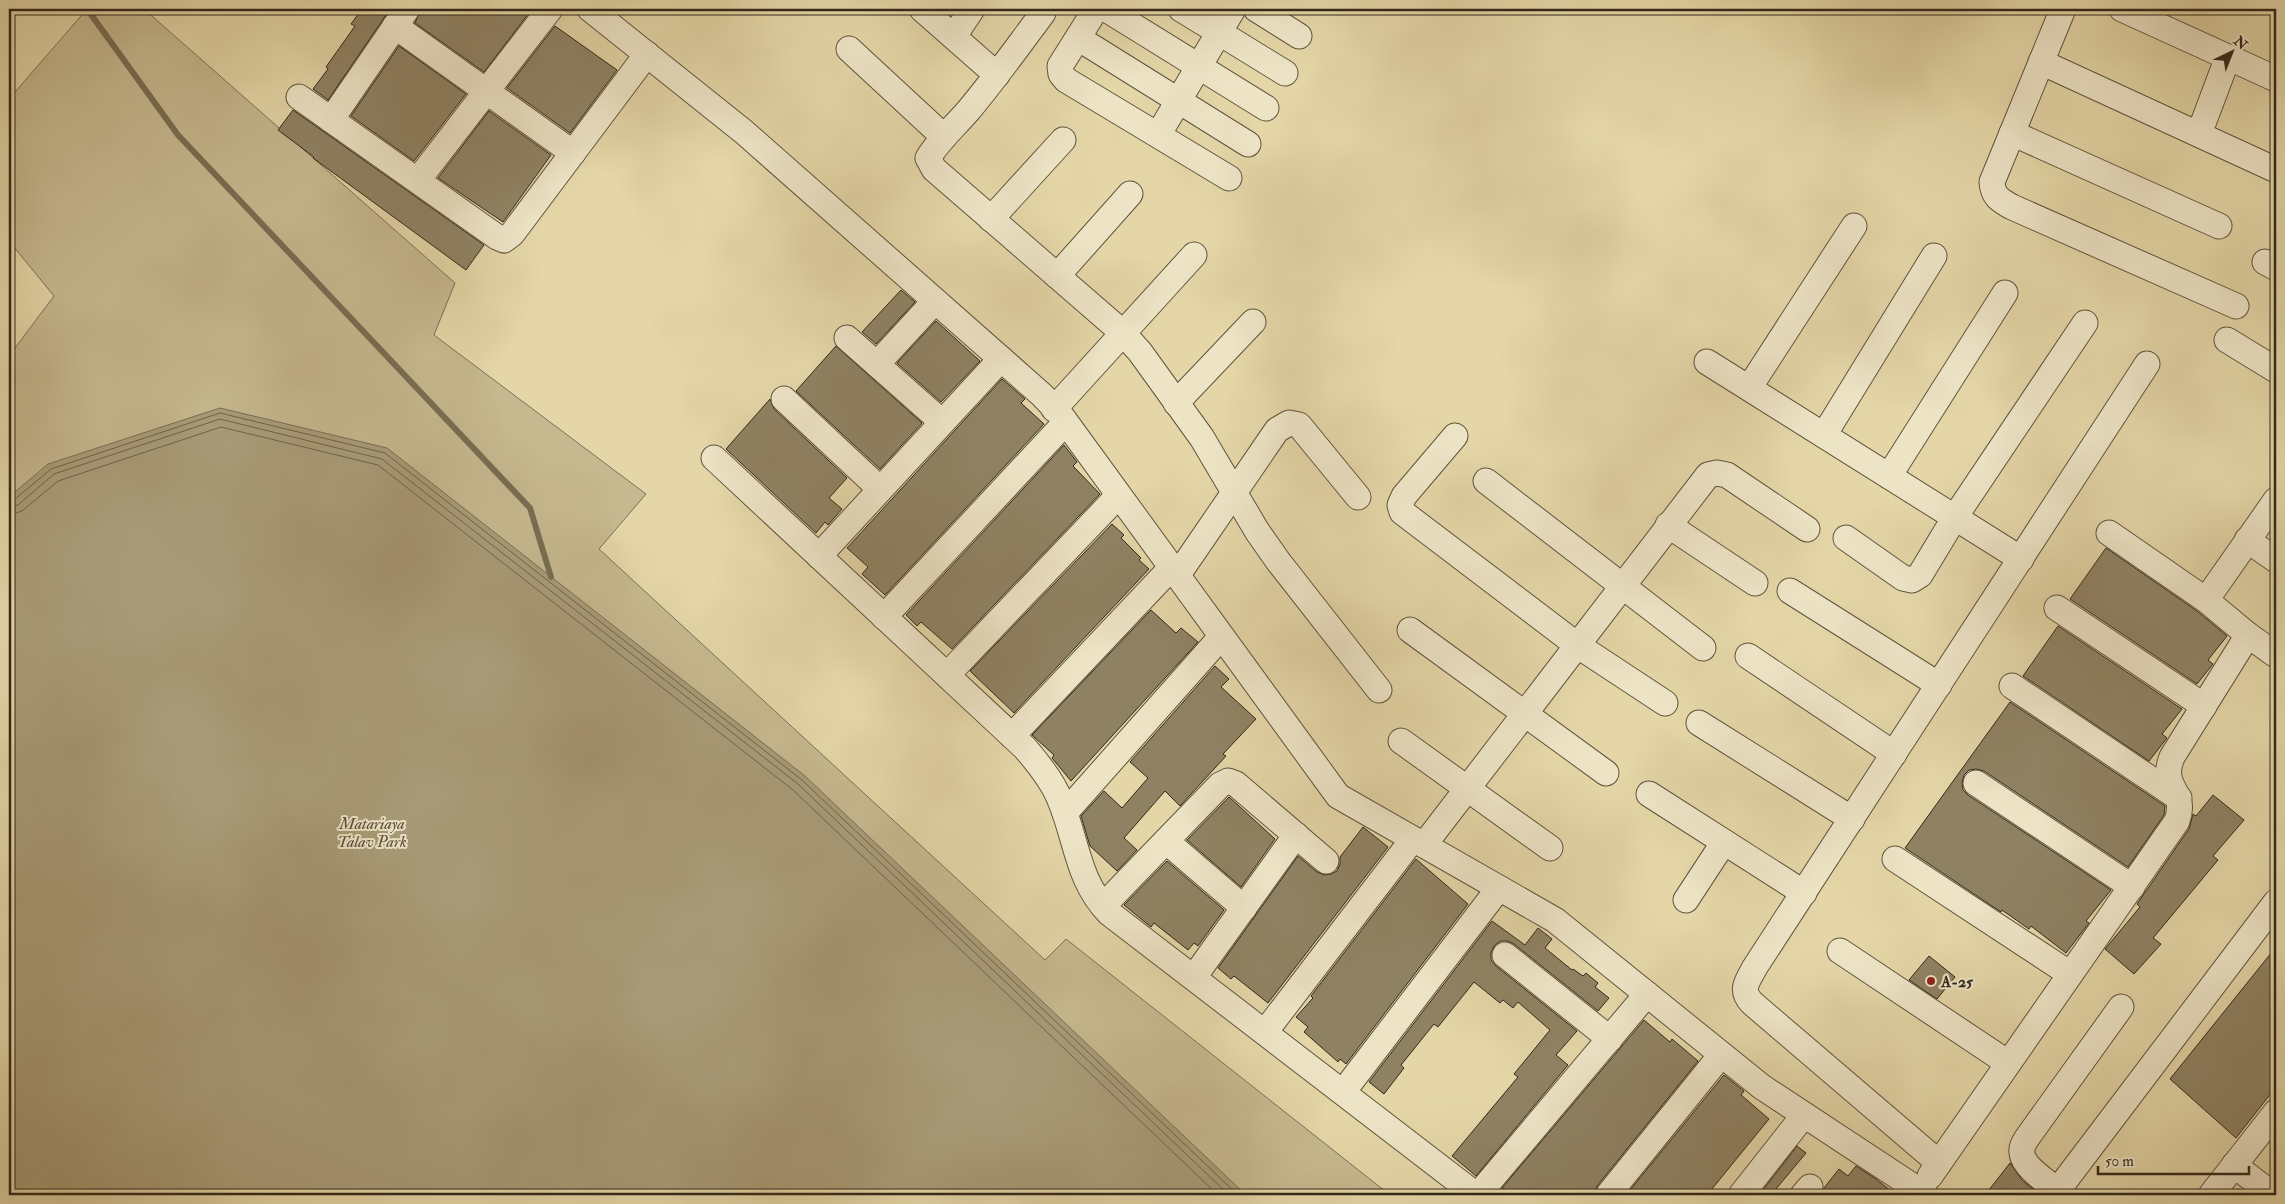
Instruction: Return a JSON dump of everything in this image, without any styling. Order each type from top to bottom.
[{"type":"street","points":[[418,180],[550,9]]},
{"type":"street","points":[[590,9],[744,132],[1001,359],[1060,416],[1338,796],[1555,920],[1762,1088],[1923,1193],[1939,1163],[2177,821],[2181,810],[2179,798],[2170,784],[2167,770],[2172,757],[2248,635]]},
{"type":"street","points":[[922,9],[997,75]]},
{"type":"street","points":[[954,36],[972,9]]},
{"type":"street","points":[[1096,9],[1060,66],[1061,74],[1066,80],[1229,178]]},
{"type":"street","points":[[1106,9],[1266,108]]},
{"type":"street","points":[[1181,9],[1285,73]]},
{"type":"street","points":[[1158,135],[1234,9]]},
{"type":"street","points":[[1256,9],[1299,36]]},
{"type":"street","points":[[2062,9],[1992,182],[1993,193],[2001,201],[2236,306]]},
{"type":"street","points":[[2122,9],[2276,79]]},
{"type":"street","points":[[1043,12],[997,75],[928,158],[934,169],[1123,333],[1140,352],[1202,438],[1233,492],[1278,561],[1379,690]]},
{"type":"street","points":[[331,120],[401,18],[486,92],[573,154]]},
{"type":"street","points":[[1078,38],[1248,144]]},
{"type":"street","points":[[849,49],[944,137]]},
{"type":"street","points":[[299,98],[497,237],[504,240],[512,234],[647,54]]},
{"type":"street","points":[[2198,134],[2228,57]]},
{"type":"street","points":[[2041,62],[2276,170]]},
{"type":"street","points":[[2012,133],[2219,226]]},
{"type":"street","points":[[991,219],[1063,140]]},
{"type":"street","points":[[1057,276],[1130,194]]},
{"type":"street","points":[[1749,388],[1854,226]]},
{"type":"street","points":[[884,617],[1060,416],[1123,333],[1194,255]]},
{"type":"street","points":[[1824,434],[1934,256]]},
{"type":"street","points":[[1889,476],[2005,293]]},
{"type":"street","points":[[877,364],[936,301]]},
{"type":"street","points":[[1176,402],[1253,322]]},
{"type":"street","points":[[1846,538],[1903,578],[1912,580],[1925,567],[1955,517],[2085,323]]},
{"type":"street","points":[[847,338],[942,422]]},
{"type":"street","points":[[2227,340],[2276,370]]},
{"type":"street","points":[[818,556],[1001,359]]},
{"type":"street","points":[[1707,362],[2021,558]]},
{"type":"street","points":[[1939,1163],[1747,999],[1744,992],[1748,979],[2147,364]]},
{"type":"street","points":[[784,399],[880,490]]},
{"type":"street","points":[[1012,736],[1174,572],[1277,430],[1289,422],[1298,425],[1358,497]]},
{"type":"street","points":[[1455,436],[1404,496],[1400,505],[1402,512],[1577,645],[1665,703]]},
{"type":"street","points":[[714,458],[1012,736],[1034,759],[1060,797],[1087,884],[1095,898],[1103,906],[1477,1195],[1647,994]]},
{"type":"street","points":[[1265,1032],[1419,842],[1467,789],[1708,475],[1717,473],[1727,475],[1807,529]]},
{"type":"street","points":[[1486,481],[1703,648]]},
{"type":"street","points":[[947,675],[1118,496]]},
{"type":"street","points":[[2206,600],[2276,500]]},
{"type":"street","points":[[1668,525],[1755,583]]},
{"type":"street","points":[[2110,533],[2206,600],[2248,635],[2276,655]]},
{"type":"street","points":[[2248,540],[2276,560]]},
{"type":"street","points":[[1790,591],[1939,685]]},
{"type":"street","points":[[2057,608],[2204,706]]},
{"type":"street","points":[[1410,630],[1606,773]]},
{"type":"street","points":[[1065,812],[1221,637]]},
{"type":"street","points":[[1748,656],[1894,754]]},
{"type":"street","points":[[2012,686],[2179,798]]},
{"type":"street","points":[[1699,723],[1852,819]]},
{"type":"street","points":[[1401,741],[1550,848]]},
{"type":"street","points":[[1103,906],[1220,785],[1228,781],[1236,784],[1326,861]]},
{"type":"street","points":[[1976,783],[2132,887]]},
{"type":"street","points":[[1649,794],[1804,893]]},
{"type":"street","points":[[1194,977],[1296,835]]},
{"type":"street","points":[[1166,841],[1244,908]]},
{"type":"street","points":[[1686,900],[1724,842]]},
{"type":"street","points":[[1895,859],[2070,974]]},
{"type":"street","points":[[1343,1092],[1499,888]]},
{"type":"street","points":[[2121,1006],[2026,1138],[2022,1148],[2022,1155],[2028,1166],[2061,1193],[2276,902]]},
{"type":"street","points":[[1840,951],[2008,1063]]},
{"type":"street","points":[[1505,955],[1610,1039]]},
{"type":"street","points":[[1608,1195],[1721,1055]]},
{"type":"street","points":[[2211,1195],[2276,1112]]},
{"type":"street","points":[[1741,1195],[1804,1115]]},
{"type":"street","points":[[2234,1166],[2273,1195]]},
{"type":"green space","name":"Matariaya Talav Park","points":[[87,9],[144,9],[455,283],[434,335],[646,494],[599,549],[1045,960],[1066,939],[1390,1195],[9,1195],[9,356],[54,296],[9,241],[9,99]]},
{"type":"water","name":"Matariaya Talav Park","points":[[220,408],[387,448],[805,776],[1246,1195],[9,1195],[9,497],[48,464]]},
{"type":"building","points":[[362,9],[390,9],[328,100],[313,89],[355,26],[351,24]]},
{"type":"building","points":[[421,9],[532,9],[484,72],[415,23]]},
{"type":"building","points":[[555,26],[617,70],[570,133],[507,88]]},
{"type":"building","points":[[399,46],[466,94],[414,161],[351,116]]},
{"type":"building","points":[[293,110],[484,245],[466,270],[313,158],[278,130]]},
{"type":"building","points":[[489,111],[551,155],[503,222],[438,178]]},
{"type":"building","points":[[901,290],[915,302],[876,344],[862,332]]},
{"type":"building","points":[[936,321],[980,361],[941,402],[897,363]]},
{"type":"building","points":[[836,346],[922,423],[880,469],[796,391]]},
{"type":"building","points":[[1002,379],[1025,399],[1021,403],[1044,424],[885,595],[862,574],[868,567],[847,548]]},
{"type":"building","points":[[770,399],[774,409],[847,478],[829,498],[842,509],[828,525],[825,522],[816,533],[726,449]]},
{"type":"building","points":[[1064,445],[1077,462],[1073,466],[1100,494],[952,649],[921,622],[917,626],[906,615]]},
{"type":"building","points":[[1112,524],[1124,535],[1121,538],[1149,569],[1014,713],[970,671]]},
{"type":"building","points":[[2106,548],[2197,611],[2227,636],[2208,660],[2213,664],[2197,684],[2070,599]]},
{"type":"building","points":[[1151,610],[1176,633],[1181,628],[1198,642],[1071,781],[1052,758],[1054,755],[1032,735]]},
{"type":"building","points":[[2058,626],[2182,709],[2162,734],[2167,738],[2149,761],[2023,676]]},
{"type":"building","points":[[1215,666],[1229,679],[1221,687],[1256,719],[1223,754],[1226,756],[1180,806],[1165,791],[1124,838],[1137,850],[1117,871],[1090,846],[1081,816],[1104,791],[1122,808],[1148,778],[1130,762]]},
{"type":"building","points":[[2010,702],[2165,806],[2164,815],[2128,867],[1984,771],[1969,770],[1964,775],[1963,790],[1968,795],[2111,890],[2086,921],[2089,923],[2066,953],[2031,926],[2029,929],[2002,910],[2001,912],[1905,848]]},
{"type":"building","points":[[2213,795],[2244,820],[2213,856],[2218,860],[2153,938],[2161,944],[2134,974],[2105,949],[2140,907],[2137,904],[2189,829],[2193,814],[2196,816]]},
{"type":"building","points":[[1229,797],[1275,839],[1241,887],[1187,840]]},
{"type":"building","points":[[1363,827],[1388,847],[1268,1003],[1234,976],[1231,979],[1218,968],[1298,856],[1317,872],[1324,875],[1331,874],[1337,871],[1340,857]]},
{"type":"building","points":[[1416,859],[1468,904],[1346,1064],[1340,1059],[1338,1062],[1304,1032],[1308,1027],[1296,1017],[1313,998],[1311,996]]},
{"type":"building","points":[[1167,861],[1224,910],[1198,946],[1194,943],[1188,950],[1154,923],[1151,927],[1124,905]]},
{"type":"building","points":[[1492,921],[1525,945],[1538,928],[1552,939],[1545,948],[1572,970],[1583,976],[1586,973],[1598,983],[1595,987],[1609,998],[1598,1011],[1514,944],[1508,941],[1500,941],[1494,946],[1491,960],[1496,966],[1577,1031],[1556,1055],[1568,1065],[1476,1176],[1452,1156],[1518,1077],[1514,1074],[1550,1030],[1518,1002],[1513,1008],[1503,1000],[1500,1003],[1474,982],[1438,1027],[1434,1024],[1401,1065],[1404,1068],[1384,1094],[1369,1082]]},
{"type":"building","points":[[2276,947],[2276,1087],[2236,1138],[2170,1079]]},
{"type":"building","name":"A-25","points":[[1929,956],[1955,977],[1937,999],[1909,980]]},
{"type":"building","points":[[1644,1020],[1670,1042],[1672,1039],[1698,1061],[1597,1186],[1594,1195],[1511,1195],[1502,1188]]},
{"type":"building","points":[[1724,1075],[1744,1091],[1741,1095],[1769,1119],[1707,1195],[1626,1195]]},
{"type":"building","points":[[1797,1146],[1806,1153],[1771,1195],[1759,1195]]},
{"type":"building","points":[[2010,1163],[2022,1180],[2040,1195],[1985,1195]]},
{"type":"building","points":[[1856,1166],[1896,1195],[1821,1195],[1824,1188],[1839,1169],[1848,1176]]},
{"type":"waterway","points":[[87,9],[178,135],[530,508],[551,577]]},
{"type":"place","name":"A-25","points":[[1931,981]]}]
